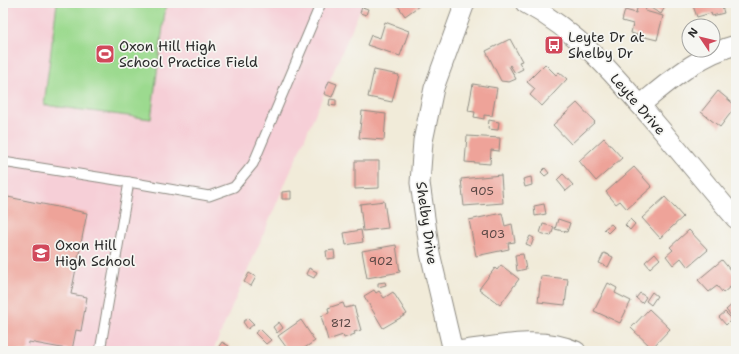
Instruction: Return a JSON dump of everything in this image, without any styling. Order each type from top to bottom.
[{"type":"street","name":"Shelby Drive","points":[[453,351],[430,253],[420,183],[423,141],[434,88],[465,3]]},
{"type":"street","name":"Leyte Drive","points":[[525,3],[575,35],[640,105],[736,219]]},
{"type":"street","points":[[640,105],[681,72],[707,55],[736,45]]},
{"type":"street","points":[[458,351],[526,343],[554,344],[576,351]]},
{"type":"lane","points":[[3,162],[209,196],[234,187],[253,164],[321,3]]},
{"type":"lane","points":[[100,351],[129,182]]},
{"type":"shaded area","name":"Oxon Hill High School","points":[[3,3],[363,3],[213,351],[3,351]]},
{"type":"green space","name":"Oxon Hill High School Practice Field","points":[[57,3],[166,3],[151,119],[44,105]]},
{"type":"building","points":[[396,3],[423,3],[405,16]]},
{"type":"building","points":[[642,3],[664,3],[666,5],[661,14]]},
{"type":"building","points":[[692,3],[721,3],[724,13],[712,16],[711,13],[697,17]]},
{"type":"building","points":[[638,4],[647,6],[645,11],[663,16],[657,40],[641,36],[641,39],[636,37],[637,35],[631,33],[633,24],[622,21],[625,10],[636,13]]},
{"type":"building","points":[[362,7],[368,9],[366,15],[360,13]]},
{"type":"building","points":[[385,22],[409,31],[400,56],[367,45],[371,35],[380,38]]},
{"type":"building","points":[[510,39],[522,61],[519,62],[523,69],[515,73],[510,65],[509,66],[516,79],[509,82],[501,81],[486,51]]},
{"type":"building","points":[[545,64],[556,75],[559,72],[567,79],[542,106],[530,95],[535,89],[527,82]]},
{"type":"building","points":[[374,70],[399,75],[392,102],[368,97]]},
{"type":"building","points":[[329,81],[337,84],[332,97],[324,94]]},
{"type":"building","points":[[473,84],[497,88],[492,116],[484,115],[484,119],[474,117],[475,112],[468,111]]},
{"type":"building","points":[[718,91],[736,106],[720,127],[701,112]]},
{"type":"building","points":[[330,99],[336,100],[336,106],[329,105]]},
{"type":"building","points":[[577,103],[595,122],[571,144],[553,125]]},
{"type":"building","points":[[362,111],[386,114],[384,140],[359,138]]},
{"type":"building","points":[[489,120],[499,122],[498,130],[488,129]]},
{"type":"building","points":[[467,136],[500,138],[499,151],[491,150],[490,164],[465,162]]},
{"type":"building","points":[[604,138],[622,158],[596,181],[579,161]]},
{"type":"building","points":[[355,161],[379,161],[379,188],[355,189]]},
{"type":"building","points":[[634,167],[652,187],[627,209],[620,201],[616,204],[606,192]]},
{"type":"building","points":[[545,168],[549,173],[545,176],[541,172]]},
{"type":"building","points":[[563,174],[573,185],[566,191],[557,180]]},
{"type":"building","points":[[501,175],[503,203],[464,206],[461,179]]},
{"type":"building","points":[[531,177],[532,185],[525,187],[523,179]]},
{"type":"building","points":[[291,191],[291,199],[282,199],[282,192]]},
{"type":"building","name":"Oxon Hill High School","points":[[3,196],[87,213],[71,294],[87,297],[81,331],[76,330],[72,350],[29,342],[28,351],[3,351]]},
{"type":"building","points":[[665,197],[683,217],[660,238],[642,218]]},
{"type":"building","points":[[384,201],[388,228],[363,231],[360,204]]},
{"type":"building","points":[[544,204],[546,214],[535,216],[534,206]]},
{"type":"building","points":[[502,213],[505,226],[512,224],[515,242],[508,243],[509,249],[476,256],[469,220]]},
{"type":"building","points":[[558,219],[570,223],[567,232],[555,229]]},
{"type":"building","points":[[630,219],[635,224],[630,230],[625,225]]},
{"type":"building","points":[[543,224],[554,227],[551,236],[540,233]]},
{"type":"building","points":[[611,224],[614,227],[608,233],[604,229]]},
{"type":"building","points":[[361,230],[363,242],[346,245],[344,233]]},
{"type":"building","points":[[689,230],[708,250],[688,267],[681,258],[673,265],[666,256],[673,250],[670,247]]},
{"type":"building","points":[[530,236],[534,238],[531,246],[526,244]]},
{"type":"building","points":[[396,245],[400,272],[367,278],[362,251]]},
{"type":"building","points":[[334,250],[335,258],[327,259],[326,251]]},
{"type":"building","points":[[604,253],[613,257],[608,267],[599,263]]},
{"type":"building","points":[[655,253],[660,259],[650,268],[645,262]]},
{"type":"building","points":[[523,254],[526,269],[517,271],[515,255]]},
{"type":"building","points":[[722,260],[736,277],[736,282],[723,293],[717,286],[709,292],[698,280]]},
{"type":"building","points":[[501,265],[519,279],[500,305],[479,289],[495,268],[497,270]]},
{"type":"building","points":[[309,268],[317,272],[314,278],[306,274]]},
{"type":"building","points":[[249,273],[256,277],[251,286],[244,282]]},
{"type":"building","points":[[541,276],[568,279],[565,305],[538,302]]},
{"type":"building","points":[[385,282],[386,285],[378,287],[378,283]]},
{"type":"building","points":[[608,283],[617,288],[615,293],[631,301],[620,323],[594,311]]},
{"type":"building","points":[[374,290],[376,293],[379,291],[384,298],[393,292],[407,314],[383,328],[364,296]]},
{"type":"building","points":[[652,292],[657,296],[651,305],[646,301]]},
{"type":"building","points":[[640,293],[646,297],[642,303],[636,298]]},
{"type":"building","points":[[736,301],[736,321],[726,310]]},
{"type":"building","points":[[343,303],[345,308],[354,306],[361,330],[344,338],[343,335],[328,340],[321,316],[329,313],[328,308]]},
{"type":"building","points":[[649,309],[670,329],[652,348],[631,328]]},
{"type":"building","points":[[725,312],[732,319],[726,325],[719,317]]},
{"type":"building","points":[[248,318],[254,324],[248,329],[243,322]]},
{"type":"building","points":[[301,320],[315,341],[300,351],[289,351],[278,336]]},
{"type":"building","points":[[279,322],[283,328],[277,333],[273,327]]},
{"type":"building","points":[[260,329],[271,340],[266,344],[255,333]]},
{"type":"building","points":[[222,342],[229,346],[227,351],[216,351]]},
{"type":"place","name":"Leyte Dr at Shelby Dr","points":[[554,45]]},
{"type":"place","name":"Oxon Hill High School Practice Field","points":[[105,54]]},
{"type":"place","name":"Oxon Hill High School","points":[[41,253]]}]
